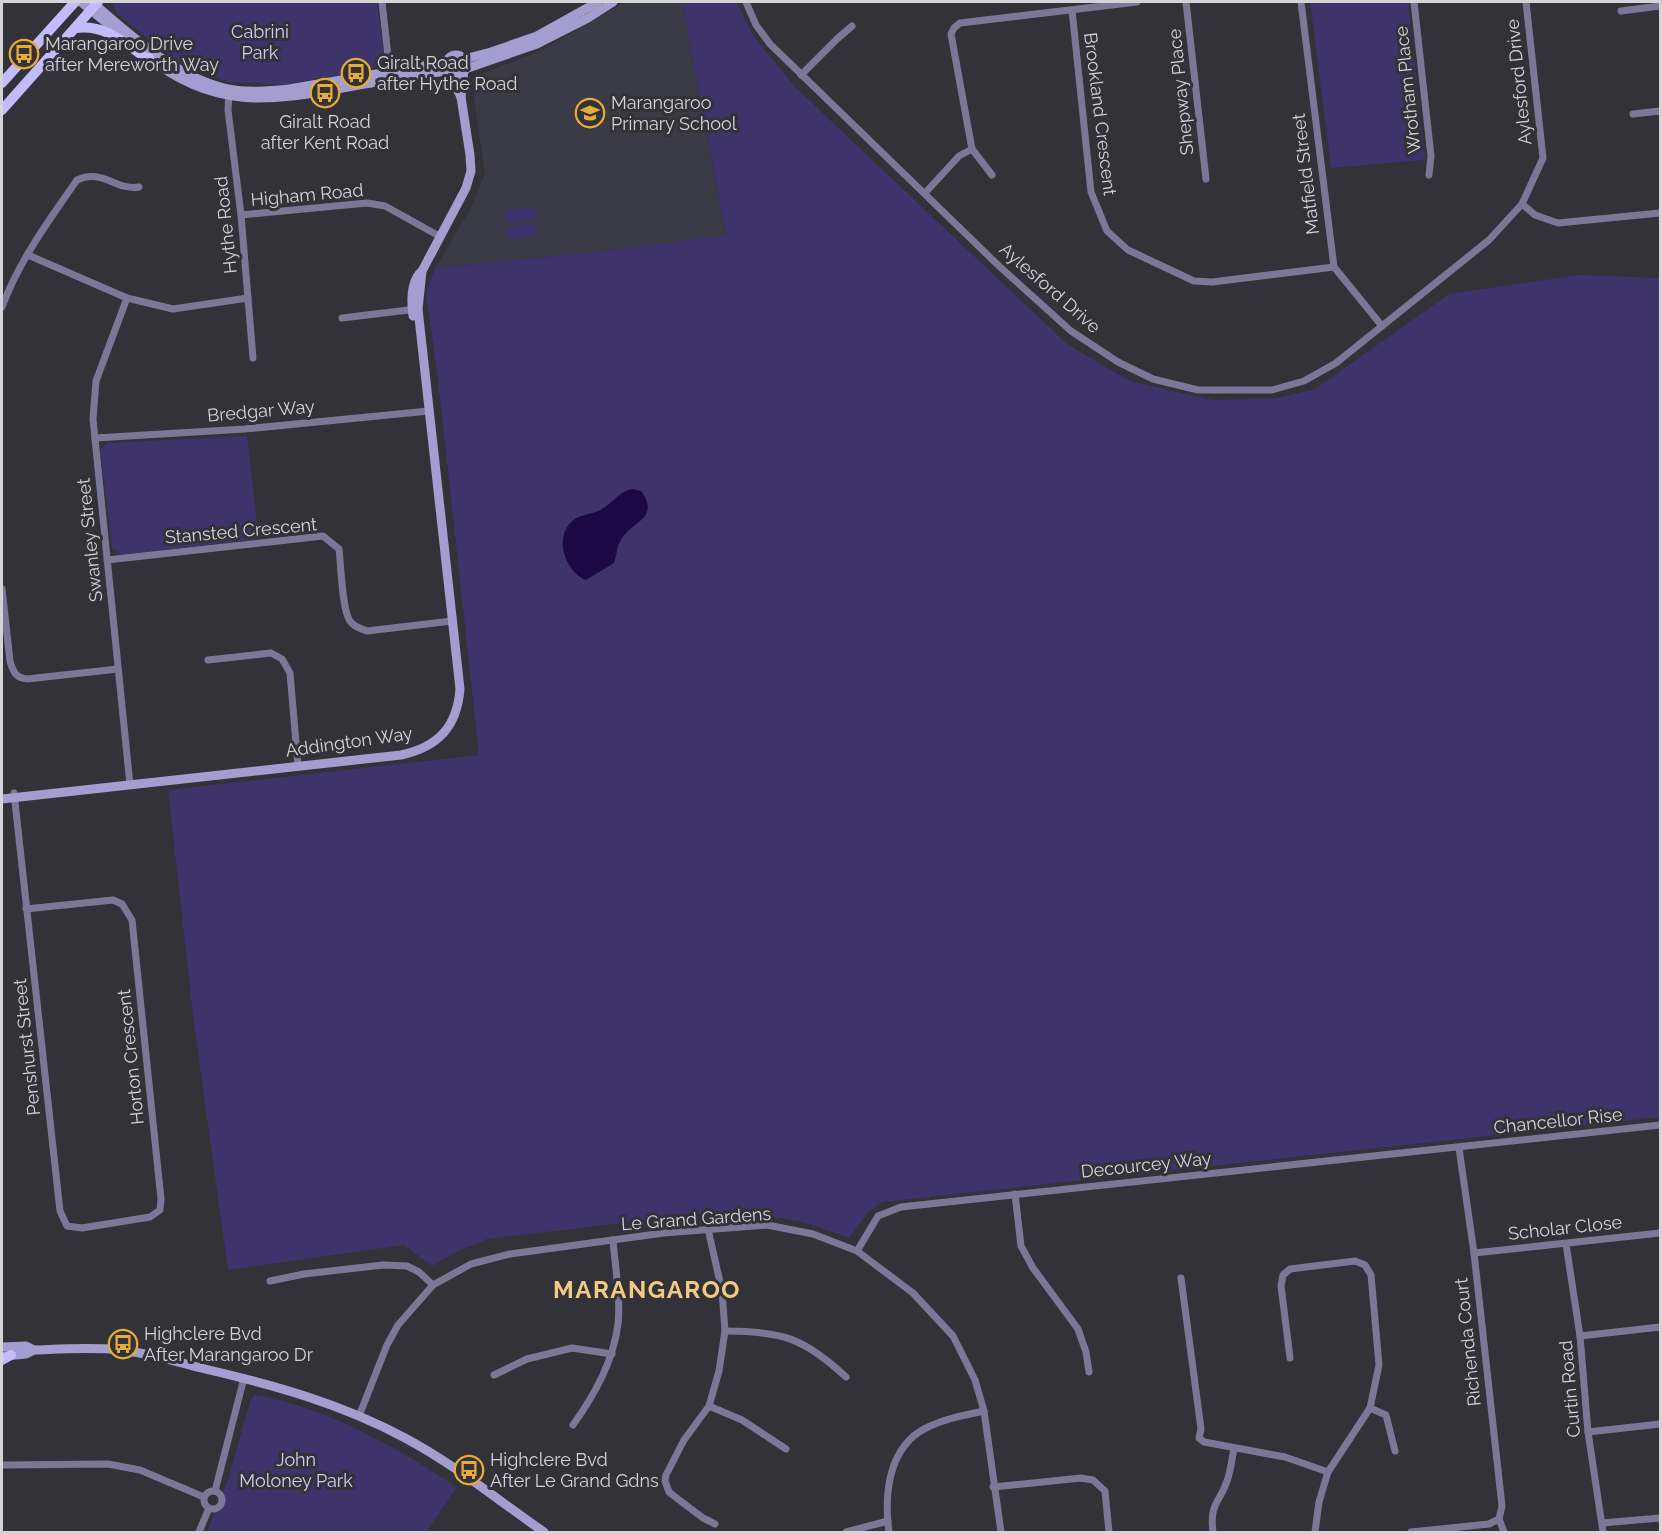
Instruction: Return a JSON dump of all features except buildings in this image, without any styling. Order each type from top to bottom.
[{"type":"main road","points":[[2,83],[75,2]]},
{"type":"main road","points":[[2,110],[76,28],[94,4]]},
{"type":"main road","points":[[76,28],[88,26],[105,30],[149,58]]},
{"type":"street","points":[[81,2],[94,4],[167,63],[229,93]]},
{"type":"street","points":[[382,2],[390,75]]},
{"type":"street","points":[[94,4],[149,58],[177,78],[213,93],[229,93],[289,89],[447,68],[456,75],[464,66],[537,36],[598,2]]},
{"type":"street","points":[[464,66],[537,44],[614,2]]},
{"type":"street","name":"Aylesford Drive","points":[[746,2],[756,25],[770,44],[999,266],[1071,331],[1119,362],[1154,379],[1198,390],[1272,390],[1304,381],[1336,363],[1489,240],[1522,204],[1543,158],[1526,2]]},
{"type":"street","points":[[992,175],[972,150],[951,34],[954,28],[960,23],[1112,3],[1137,2]]},
{"type":"street","name":"Shepway Place","points":[[1186,2],[1206,179]]},
{"type":"street","name":"Matfield Street","points":[[1301,2],[1334,267]]},
{"type":"street","name":"Wrotham Place","points":[[1414,2],[1431,156],[1430,175]]},
{"type":"street","points":[[1621,10],[1660,6]]},
{"type":"street","name":"Brookland Crescent","points":[[1071,10],[1091,192],[1107,231],[1128,250],[1194,282],[1212,282],[1334,267]]},
{"type":"street","points":[[801,75],[852,26]]},
{"type":"street","points":[[447,68],[450,57],[454,55],[464,66]]},
{"type":"street","name":"Addington Way","points":[[2,800],[14,796],[298,763],[401,755],[417,752],[435,742],[452,722],[459,701],[460,689],[449,622],[415,310],[422,271],[466,188],[471,171],[461,97],[464,66]]},
{"type":"street","name":"Addington Way","points":[[447,68],[461,97]]},
{"type":"street","name":"Hythe Road","points":[[229,93],[228,110],[241,216],[253,358]]},
{"type":"street","points":[[1633,114],[1660,111]]},
{"type":"street","points":[[925,192],[959,156],[972,150]]},
{"type":"street","points":[[2,307],[10,286],[28,255],[77,180],[95,176],[131,188],[139,187]]},
{"type":"street","name":"Higham Road","points":[[241,216],[367,202],[385,206],[439,236]]},
{"type":"street","points":[[1522,204],[1535,215],[1558,223],[1660,213]]},
{"type":"street","points":[[28,255],[127,298],[173,309],[248,298]]},
{"type":"street","points":[[1334,267],[1382,326]]},
{"type":"street","name":"Swanley Street","points":[[127,298],[96,381],[93,419],[130,782]]},
{"type":"street","points":[[342,318],[415,310]]},
{"type":"street","name":"Bredgar Way","points":[[95,438],[245,429],[426,411]]},
{"type":"street","name":"Stansted Crescent","points":[[107,560],[323,536],[339,549],[345,610],[350,622],[357,627],[366,631],[449,622]]},
{"type":"street","points":[[2,589],[10,661],[12,671],[19,678],[118,669]]},
{"type":"street","points":[[208,660],[271,653],[282,659],[290,673],[298,763]]},
{"type":"street","name":"Addington Way","points":[[2,794],[14,796]]},
{"type":"street","name":"Penshurst Street","points":[[14,796],[60,1211],[67,1226]]},
{"type":"street","name":"Horton Crescent","points":[[26,909],[113,900],[122,904],[132,920],[161,1200],[160,1210],[150,1217],[82,1228],[67,1226]]},
{"type":"street","name":"Chancellor Rise","points":[[1459,1148],[1660,1125]]},
{"type":"street","name":"Decourcey Way","points":[[857,1251],[878,1216],[901,1207],[1459,1148]]},
{"type":"street","name":"Richenda Court","points":[[1459,1148],[1474,1253],[1502,1506],[1499,1519],[1504,1533]]},
{"type":"street","points":[[1015,1194],[1021,1246],[1033,1268],[1078,1329],[1086,1352],[1089,1372]]},
{"type":"street","name":"Le Grand Gardens","points":[[359,1416],[387,1345],[398,1325],[433,1285],[471,1264],[510,1254],[708,1229],[767,1226],[813,1234],[857,1251],[914,1293],[953,1336],[975,1380],[984,1411],[1001,1533]]},
{"type":"street","points":[[708,1229],[722,1291],[725,1331],[719,1371],[709,1406],[684,1440],[666,1474],[665,1481],[669,1492],[715,1524]]},
{"type":"street","name":"Scholar Close","points":[[1474,1253],[1660,1233]]},
{"type":"street","points":[[573,1425],[595,1393],[612,1354],[618,1322],[613,1240]]},
{"type":"street","name":"Curtin Road","points":[[1566,1244],[1580,1336],[1588,1432],[1603,1533]]},
{"type":"street","points":[[1290,1358],[1281,1286],[1283,1275],[1290,1269],[1355,1262],[1365,1265],[1371,1275],[1379,1365],[1370,1408],[1328,1472],[1319,1502],[1315,1533]]},
{"type":"street","points":[[270,1281],[304,1274],[407,1266],[419,1272],[433,1285]]},
{"type":"street","points":[[1181,1278],[1201,1430],[1199,1438],[1204,1442],[1285,1458],[1328,1472]]},
{"type":"street","points":[[1580,1336],[1660,1327]]},
{"type":"street","points":[[725,1331],[756,1331],[795,1339],[826,1359],[846,1377]]},
{"type":"street","points":[[2,1347],[26,1346],[34,1350]]},
{"type":"street","points":[[5,1357],[26,1354],[34,1350],[78,1348],[120,1350],[244,1378],[319,1400],[406,1438],[434,1455],[544,1533]]},
{"type":"street","points":[[494,1375],[527,1359],[572,1348],[612,1354]]},
{"type":"street","points":[[215,1491],[244,1378]]},
{"type":"street","points":[[709,1406],[742,1420],[786,1449]]},
{"type":"street","points":[[1370,1408],[1386,1415],[1395,1450]]},
{"type":"street","points":[[889,1533],[888,1491],[893,1466],[902,1448],[924,1429],[954,1417],[984,1411]]},
{"type":"street","points":[[1588,1432],[1660,1424]]},
{"type":"street","points":[[1213,1533],[1211,1518],[1214,1506],[1228,1479],[1234,1449]]},
{"type":"street","points":[[2,1465],[108,1464],[140,1470],[204,1497]]},
{"type":"street","points":[[993,1487],[1081,1478],[1093,1480],[1104,1491],[1109,1533]]},
{"type":"street","points":[[215,1491],[221,1496],[221,1504],[216,1508],[209,1508],[205,1504],[204,1497],[208,1492],[215,1491]]},
{"type":"street","points":[[199,1533],[209,1508]]},
{"type":"street","points":[[1602,1523],[1660,1518]]},
{"type":"street","points":[[1411,1533],[1489,1524],[1499,1519]]},
{"type":"street","points":[[846,1533],[888,1521]]},
{"type":"shaded area","name":"Marangaroo Primary School","points":[[625,2],[682,2],[726,236],[435,268],[471,208],[485,174],[473,92],[481,74],[540,51]]},
{"type":"shaded area","points":[[632,489],[641,491],[646,500],[648,507],[643,518],[621,540],[614,563],[586,580],[577,575],[565,556],[563,538],[567,527],[575,519],[599,511],[623,492]]},
{"type":"green space","name":"Cabrini Park","points":[[112,2],[377,2],[384,58],[377,68],[282,85],[229,82],[178,62],[116,13]]},
{"type":"green space","points":[[682,2],[737,2],[753,35],[795,87],[1067,344],[1130,381],[1213,400],[1277,398],[1315,389],[1449,294],[1580,275],[1660,278],[1660,1117],[883,1202],[867,1213],[849,1238],[807,1223],[760,1214],[699,1214],[487,1239],[454,1253],[432,1266],[404,1245],[228,1270],[194,1024],[168,790],[479,755],[438,380],[426,294],[435,268],[594,252],[726,235]]},
{"type":"green space","points":[[1310,2],[1408,2],[1425,160],[1331,168]]},
{"type":"green space","points":[[534,207],[536,220],[506,223],[505,210]]},
{"type":"green space","points":[[536,223],[537,237],[508,240],[507,227]]},
{"type":"green space","points":[[247,436],[259,539],[121,555],[112,548],[100,449],[108,443]]},
{"type":"green space","name":"John Moloney Park","points":[[255,1395],[318,1412],[359,1430],[399,1451],[457,1487],[426,1532],[207,1532],[228,1480],[250,1401]]},
{"type":"place","name":"Marangaroo Drive after Mereworth Way","points":[[24,54]]},
{"type":"place","name":"Giralt Road after Hythe Road","points":[[356,73]]},
{"type":"place","name":"Giralt Road after Kent Road","points":[[325,93]]},
{"type":"place","name":"Marangaroo Primary School","points":[[590,113]]},
{"type":"place","name":"Highclere Bvd After Marangaroo Dr","points":[[123,1344]]},
{"type":"place","name":"Highclere Bvd After Le Grand Gdns","points":[[469,1470]]},
{"type":"district","name":"MARANGAROO","points":[[647,1290]]}]
